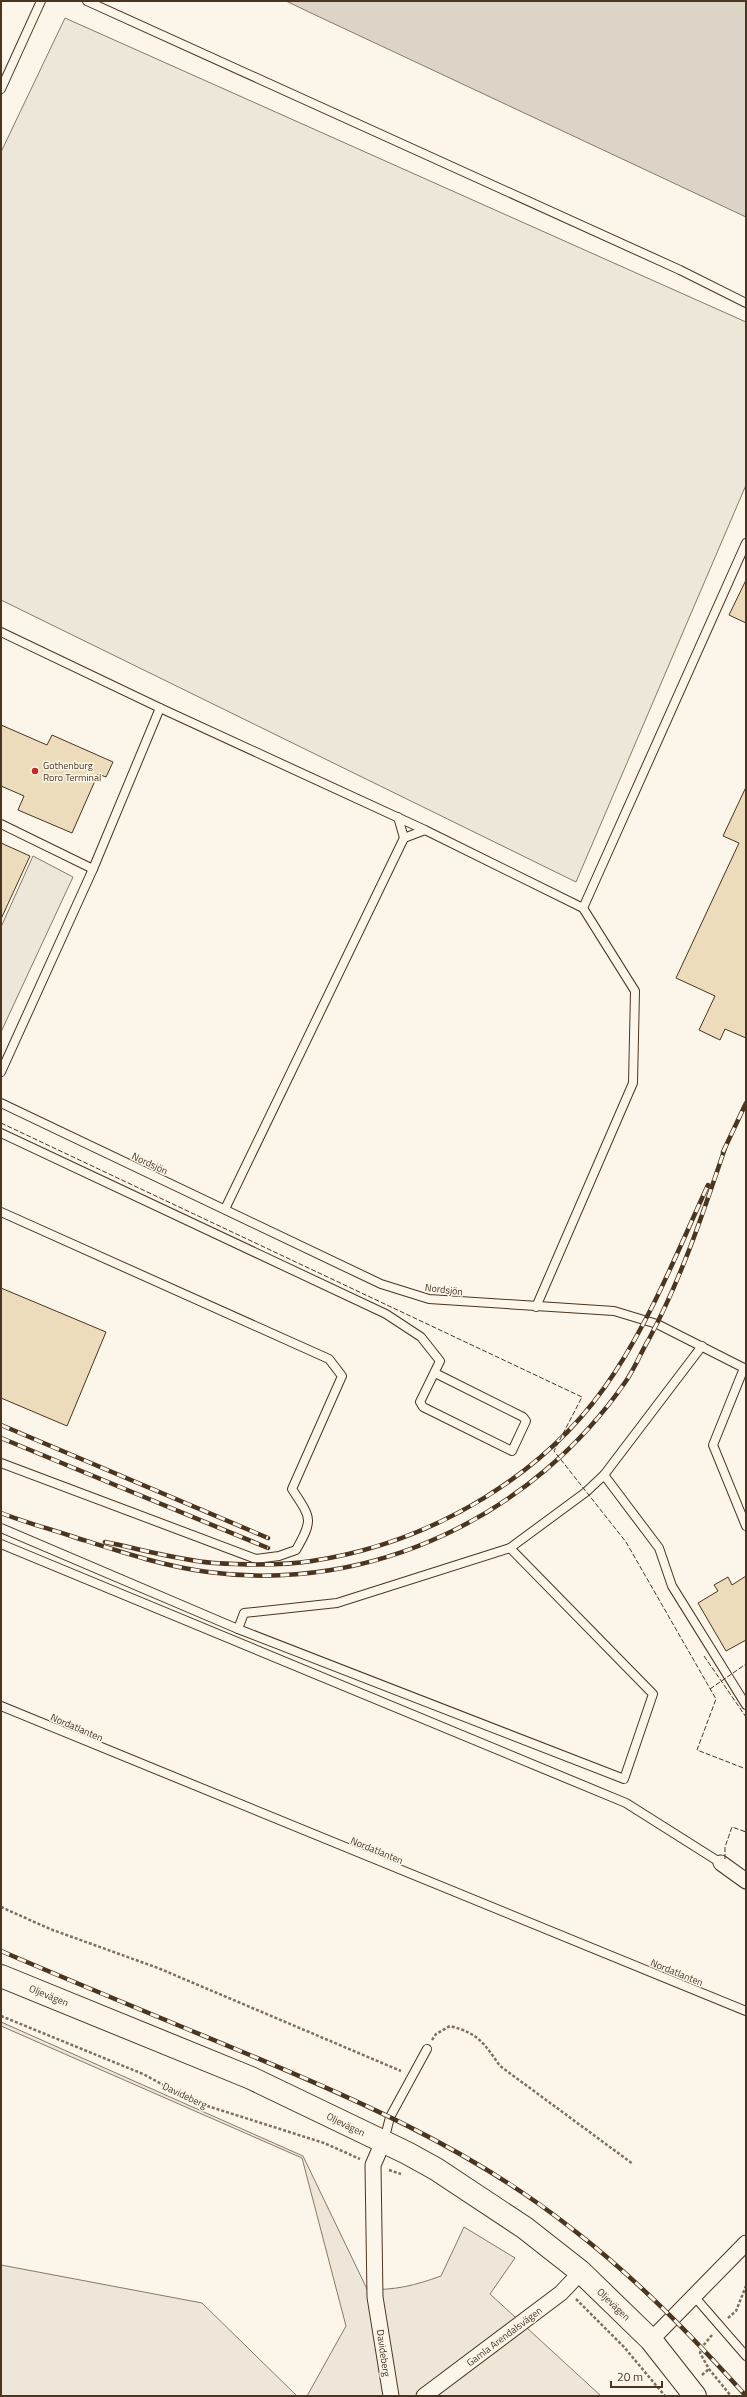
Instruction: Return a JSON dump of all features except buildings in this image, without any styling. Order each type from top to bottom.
[{"type":"street","points":[[721,1863],[746,1881]]},
{"type":"street","name":"Oljevägen","points":[[1,1976],[251,2078],[436,2169],[525,2228],[581,2272],[651,2340],[695,2396]]},
{"type":"street","name":"Davideberg","points":[[383,2142],[373,2165],[375,2297],[391,2396]]},
{"type":"street","points":[[651,2340],[693,2295],[746,2243]]},
{"type":"street","name":"Gamla Arendalsvägen","points":[[424,2396],[563,2291],[581,2272]]},
{"type":"lane","points":[[1,89],[41,1]]},
{"type":"lane","points":[[87,1],[666,264],[746,302]]},
{"type":"lane","points":[[583,908],[746,543]]},
{"type":"lane","points":[[1,632],[160,708],[398,817],[583,908],[635,991],[633,1083],[536,1307]]},
{"type":"lane","points":[[1,1072],[93,869],[160,708]]},
{"type":"lane","points":[[225,1209],[404,838],[398,817]]},
{"type":"lane","points":[[1,824],[93,869]]},
{"type":"lane","points":[[404,838],[425,830]]},
{"type":"lane","name":"Nordsjön","points":[[1,1103],[381,1284],[429,1299],[614,1311],[645,1319],[745,1368],[713,1445],[746,1526]]},
{"type":"lane","points":[[1,1133],[386,1314],[421,1337],[440,1361],[420,1402],[423,1407],[512,1451],[524,1428],[526,1421],[524,1417],[435,1373]]},
{"type":"lane","points":[[1,1212],[329,1359],[342,1376],[292,1488],[308,1514],[308,1529],[296,1550],[279,1556],[256,1559],[1,1463]]},
{"type":"lane","points":[[238,1629],[244,1614],[337,1603],[510,1548],[586,1492],[604,1475],[702,1346]]},
{"type":"lane","points":[[604,1475],[659,1548],[672,1586],[746,1705]]},
{"type":"lane","points":[[1,1528],[238,1629],[624,1779],[653,1694],[510,1548]]},
{"type":"lane","points":[[1,1544],[626,1803],[721,1863]]},
{"type":"lane","name":"Nordatlanten","points":[[1,1706],[746,2011]]},
{"type":"lane","points":[[383,2142],[390,2117],[427,2049]]},
{"type":"lane","points":[[693,2295],[746,2356]]},
{"type":"path","points":[[1,1907],[50,1929],[158,1968],[414,2073]]},
{"type":"path","name":"Davideberg","points":[[1,2016],[143,2074],[195,2102],[324,2143],[373,2165]]},
{"type":"path","points":[[427,2049],[436,2034],[450,2026],[468,2031],[485,2045],[500,2066],[633,2164]]},
{"type":"path","points":[[373,2165],[408,2176]]},
{"type":"path","points":[[563,2291],[624,2347],[665,2396]]},
{"type":"shaded area","points":[[286,1],[746,1],[746,217],[311,13]]},
{"type":"shaded area","points":[[65,18],[746,322],[746,485],[576,882],[1,600],[1,152]]},
{"type":"shaded area","points":[[33,856],[73,877],[1,1032],[1,927]]},
{"type":"shaded area","points":[[1,2022],[303,2156],[367,2289],[405,2287],[441,2276],[464,2227],[515,2258],[490,2294],[601,2396],[307,2396],[346,2326],[302,2158],[1,2026]]},
{"type":"shaded area","points":[[1,2265],[202,2303],[297,2396],[1,2396]]},
{"type":"railway","points":[[723,1152],[746,1103]]},
{"type":"railway","points":[[1,1513],[124,1553],[174,1566],[208,1572],[269,1576],[330,1570],[388,1557],[444,1535],[497,1506],[545,1470],[588,1429],[626,1381],[661,1316],[672,1292],[691,1245],[725,1148]]},
{"type":"railway","points":[[105,1542],[200,1562],[263,1565],[300,1563],[356,1552],[400,1538],[443,1520],[483,1498],[522,1472],[557,1442],[588,1409],[615,1372],[629,1350],[653,1304],[708,1185]]},
{"type":"railway","points":[[1,1425],[268,1538]]},
{"type":"railway","points":[[1,1438],[268,1548]]},
{"type":"railway","points":[[1,1951],[365,2105],[451,2149],[492,2173],[532,2199],[618,2266],[684,2329],[746,2396]]},
{"type":"fence","points":[[1,1123],[582,1397],[554,1451],[626,1542],[716,1699],[697,1750],[746,1769]]},
{"type":"fence","points":[[704,1656],[746,1717]]},
{"type":"fence","points":[[710,1689],[746,1664]]},
{"type":"fence","points":[[725,1859],[725,1847],[732,1827],[746,1832]]},
{"type":"place","name":"Gothenburg Roro Terminal","points":[[35,771]]}]
